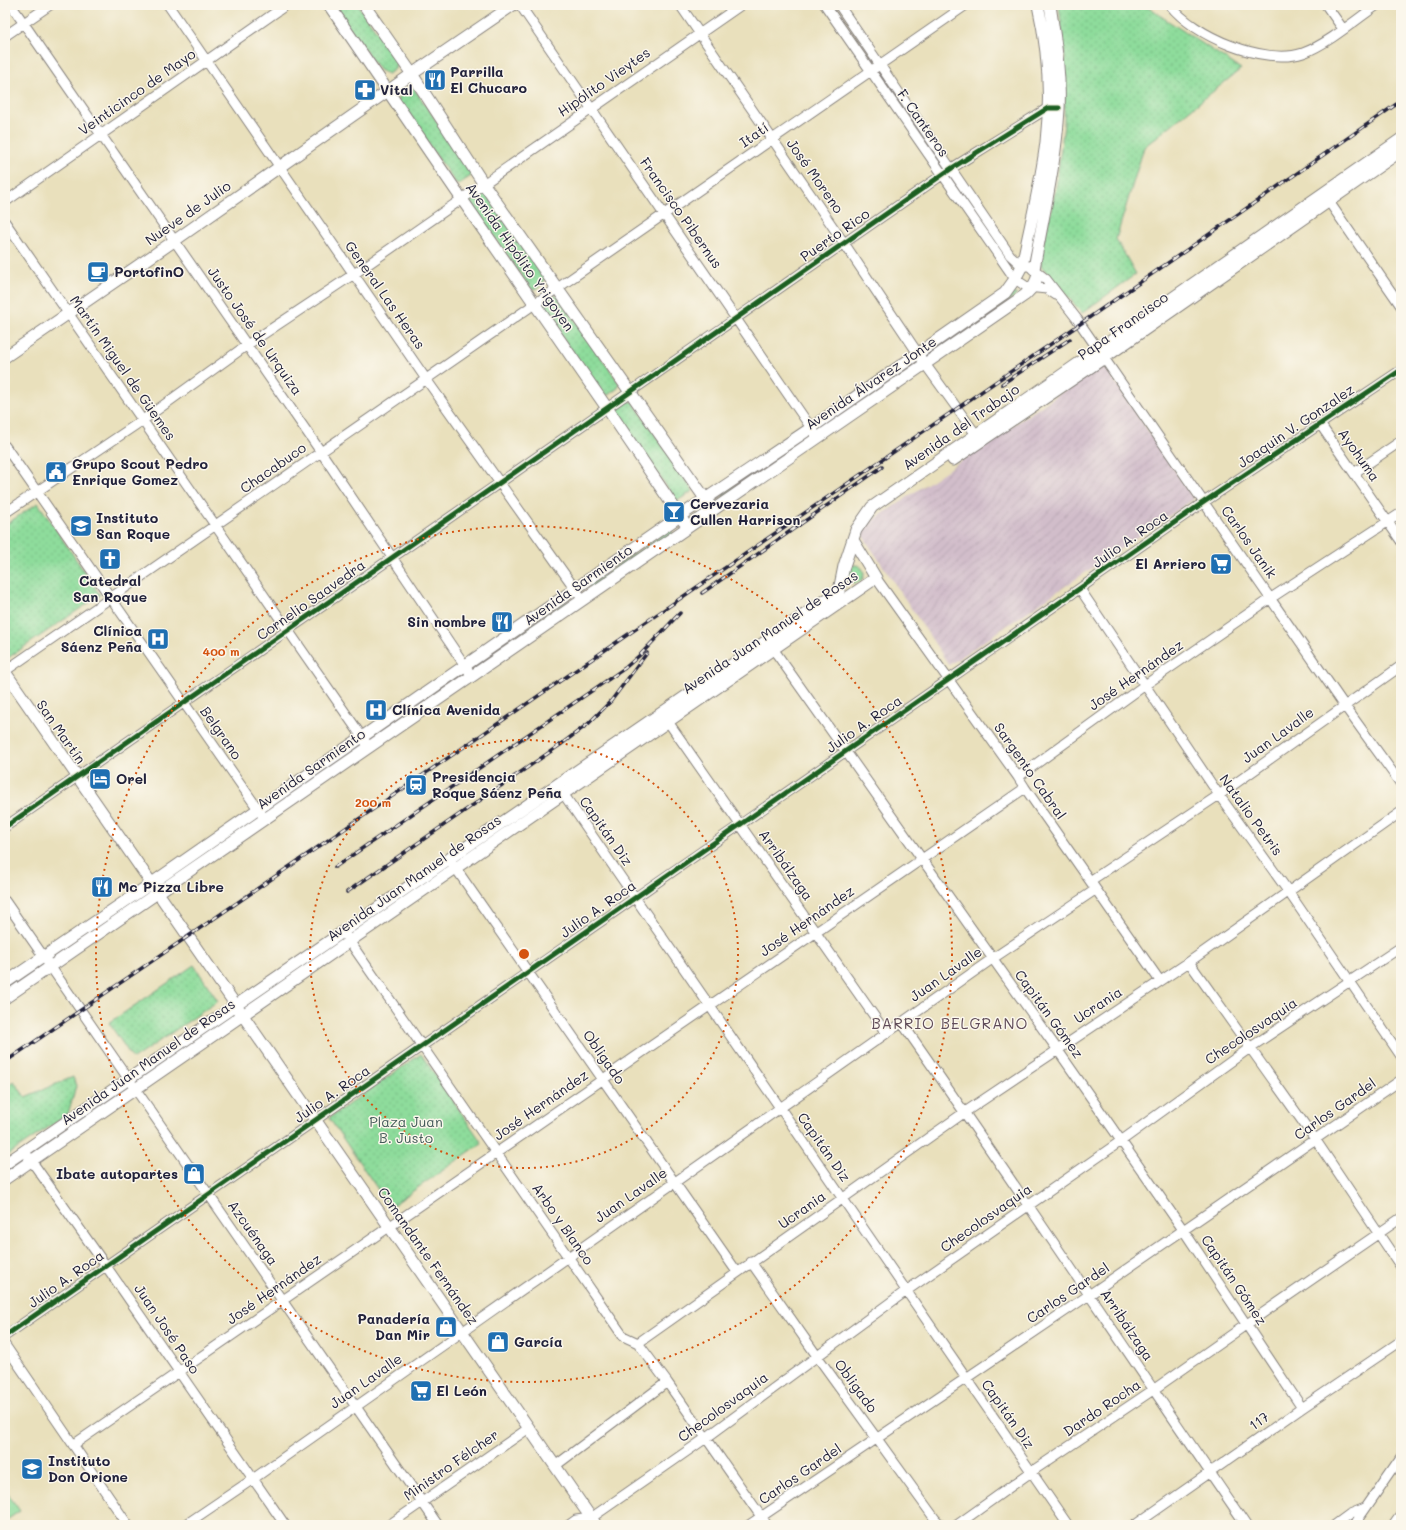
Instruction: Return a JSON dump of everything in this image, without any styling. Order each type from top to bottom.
[{"type":"highway","points":[[1396,1525],[1401,1518]]},
{"type":"main road","name":"Avenida Hipólito Yrigoyen","points":[[329,5],[534,304],[608,408],[687,527]]},
{"type":"main road","name":"Avenida Hipólito Yrigoyen","points":[[364,5],[412,74],[483,183],[558,288],[629,393],[713,510]]},
{"type":"main road","name":"Nueve de Julio","points":[[5,358],[513,5]]},
{"type":"main road","points":[[1038,5],[1043,27],[1047,72],[1053,108]]},
{"type":"main road","points":[[1050,5],[1057,50],[1053,108]]},
{"type":"main road","name":"Avenida Álvarez Jonte","points":[[705,499],[811,428],[1005,293],[1022,266],[1053,108]]},
{"type":"main road","name":"Avenida Álvarez Jonte","points":[[713,510],[1025,295],[1032,288],[1037,281],[1036,272],[1053,162],[1053,108]]},
{"type":"main road","name":"Papa Francisco","points":[[1102,353],[1326,197],[1401,139]]},
{"type":"main road","name":"Papa Francisco","points":[[1326,197],[1401,151]]},
{"type":"main road","name":"Avenida del Trabajo","points":[[853,540],[856,530],[872,506],[978,438],[1102,353]]},
{"type":"main road","name":"Avenida Sarmiento","points":[[5,998],[51,966],[155,888],[258,808],[705,499]]},
{"type":"main road","name":"Avenida Sarmiento","points":[[5,983],[43,957],[265,819],[713,510]]},
{"type":"main road","name":"Avenida Juan Manuel de Rosas","points":[[770,644],[876,578],[853,540]]},
{"type":"main road","name":"Avenida Juan Manuel de Rosas","points":[[5,1164],[128,1078],[343,932],[452,863],[770,644],[840,591],[844,566],[853,540]]},
{"type":"main road","points":[[844,566],[852,559],[857,557],[864,558]]},
{"type":"main road","points":[[841,587],[846,592],[854,593]]},
{"type":"main road","name":"San Martín","points":[[5,672],[236,1005]]},
{"type":"main road","name":"Avenida Juan Manuel de Rosas","points":[[5,1179],[349,941],[452,863]]},
{"type":"main road","name":"Comandante Fernández","points":[[236,1005],[593,1521]]},
{"type":"street","name":"Justo José de Urquiza","points":[[11,5],[394,557],[472,676]]},
{"type":"street","points":[[5,36],[50,5]]},
{"type":"street","name":"General Las Heras","points":[[168,5],[426,379],[583,600]]},
{"type":"street","name":"Veinticinco de Mayo","points":[[5,202],[286,5]]},
{"type":"street","name":"Francisco Pibernus","points":[[520,5],[818,438]]},
{"type":"street","name":"José Moreno","points":[[680,5],[844,243],[918,354],[978,438]]},
{"type":"street","name":"Hipólito Vieytes","points":[[5,513],[143,420],[247,345],[354,274],[461,198],[741,5]]},
{"type":"street","name":"F. Canteros","points":[[824,5],[1015,279],[1027,287],[1032,288]]},
{"type":"street","name":"F. Canteros","points":[[839,5],[952,168],[1010,255],[1022,266]]},
{"type":"street","name":"Itatí","points":[[558,288],[966,5]]},
{"type":"street","points":[[1170,5],[1189,24],[1227,45],[1254,53],[1284,57],[1302,53],[1320,45],[1377,5]]},
{"type":"street","points":[[1326,5],[1343,29]]},
{"type":"street","name":"Puerto Rico","points":[[629,393],[952,168],[1053,108]]},
{"type":"street","points":[[1326,197],[1401,306]]},
{"type":"street","name":"Martín Miguel de Güemes","points":[[5,222],[369,747]]},
{"type":"street","points":[[1022,266],[1029,266],[1036,272]]},
{"type":"street","name":"Carlos Janik","points":[[1036,272],[1050,284],[1102,353],[1344,705],[1401,784]]},
{"type":"street","name":"Chacabuco","points":[[5,672],[558,288]]},
{"type":"street","name":"Carlos Janik","points":[[1032,288],[1047,289],[1059,297]]},
{"type":"street","name":"Joaquin V. Gonzalez","points":[[1204,502],[1401,370]]},
{"type":"street","name":"Cornelio Saavedra","points":[[5,827],[629,393]]},
{"type":"street","name":"Ayohuma","points":[[1320,424],[1401,541]]},
{"type":"street","points":[[1354,473],[1401,441]]},
{"type":"street","name":"Belgrano","points":[[5,446],[265,819]]},
{"type":"street","name":"Julio A. Roca","points":[[5,1336],[1204,502]]},
{"type":"street","name":"José Hernández","points":[[1018,777],[1145,685],[1271,598],[1401,513]]},
{"type":"street","name":"Sargento Cabral","points":[[876,578],[1018,777],[1095,890],[1160,981]]},
{"type":"street","name":"Natalio Petris","points":[[1080,588],[1219,795],[1288,891],[1401,1056]]},
{"type":"street","name":"Capitán Gómez","points":[[770,644],[1184,1231],[1302,1408]]},
{"type":"street","name":"Juan Lavalle","points":[[1090,882],[1219,795],[1401,666]]},
{"type":"street","name":"Arribálzaga","points":[[665,717],[886,1033]]},
{"type":"street","name":"José Hernández","points":[[73,1445],[1025,788]]},
{"type":"street","name":"Capitán Diz","points":[[560,789],[1068,1525]]},
{"type":"street","name":"Ucrania","points":[[751,1262],[965,1112],[1189,962],[1401,812]]},
{"type":"street","name":"Obligado","points":[[452,863],[736,1272]]},
{"type":"street","name":"Juan Lavalle","points":[[185,1525],[253,1479],[568,1256],[902,1023],[992,958],[1095,890]]},
{"type":"street","name":"Azcuénaga","points":[[5,901],[438,1525]]},
{"type":"street","name":"Arbo y Blanco","points":[[343,932],[623,1336],[638,1343],[767,1525]]},
{"type":"street","name":"Checolosvaquia","points":[[593,1521],[906,1291],[1121,1141],[1251,1047],[1351,982],[1401,947]]},
{"type":"street","points":[[1189,962],[1251,1047],[1315,1139],[1401,1267]]},
{"type":"street","name":"Arribálzaga","points":[[902,1023],[1029,1205],[1153,1390],[1246,1525]]},
{"type":"street","name":"Carlos Gardel","points":[[749,1525],[878,1440],[1184,1231],[1401,1080]]},
{"type":"street","name":"Juan José Paso","points":[[24,1150],[285,1525]]},
{"type":"street","name":"Dardo Rocha","points":[[957,1525],[1031,1472],[1153,1390],[1401,1218]]},
{"type":"street","points":[[638,1343],[751,1262]]},
{"type":"street","name":"Obligado","points":[[751,1262],[817,1356],[935,1519],[941,1525]]},
{"type":"street","name":"117","points":[[1135,1525],[1302,1408],[1401,1341]]},
{"type":"street","points":[[5,1345],[128,1525]]},
{"type":"street","points":[[555,1466],[667,1382]]},
{"type":"street","name":"Ministro Félcher","points":[[389,1525],[529,1428]]},
{"type":"street","points":[[1354,1525],[1401,1457]]},
{"type":"street","points":[[1336,1525],[1350,1514],[1365,1508]]},
{"type":"street","points":[[569,1525],[576,1520],[593,1521]]},
{"type":"shaded area","points":[[1103,364],[1194,499],[949,665],[859,530]]},
{"type":"green space","points":[[333,5],[358,5],[397,61],[395,69],[388,74],[379,70]]},
{"type":"green space","points":[[1059,5],[1144,5],[1241,69],[1144,147],[1116,239],[1136,274],[1082,313],[1041,266],[1041,253],[1056,188],[1064,124],[1065,58]]},
{"type":"green space","points":[[883,75],[939,158],[937,159],[881,77]]},
{"type":"green space","points":[[413,87],[471,171],[471,176],[459,184],[455,182],[398,101],[403,91],[407,88]]},
{"type":"green space","points":[[479,190],[484,190],[545,277],[542,284],[538,287],[531,289],[469,201],[470,198]]},
{"type":"green space","points":[[1012,292],[1017,295],[935,352],[934,349]]},
{"type":"green space","points":[[555,295],[559,297],[619,383],[618,388],[608,395],[601,393],[542,308],[542,303]]},
{"type":"green space","points":[[625,401],[633,402],[693,491],[677,501],[616,414],[617,407]]},
{"type":"green space","points":[[804,437],[806,440],[724,497],[723,494]]},
{"type":"green space","points":[[38,503],[100,595],[5,660],[5,525]]},
{"type":"green space","points":[[670,529],[673,534],[592,589],[588,586]]},
{"type":"green space","points":[[855,565],[861,568],[864,574],[861,580],[855,583],[849,580],[846,574],[849,568]]},
{"type":"green space","points":[[566,601],[569,603],[486,662],[482,659]]},
{"type":"green space","points":[[194,965],[218,1001],[133,1059],[109,1023]]},
{"type":"green space","name":"Plaza Juan B. Justo","points":[[421,1054],[482,1143],[390,1207],[329,1118]]},
{"type":"green space","points":[[73,1077],[76,1086],[68,1114],[5,1157],[5,1086],[14,1081],[25,1097]]},
{"type":"green space","points":[[5,1490],[20,1511],[5,1521]]},
{"type":"railway","points":[[5,1062],[1080,324],[1401,101]]},
{"type":"railway","points":[[1002,384],[1070,339]]},
{"type":"railway","points":[[702,593],[882,467]]},
{"type":"railway","points":[[335,867],[625,668],[641,654],[680,613]]},
{"type":"railway","points":[[347,892],[560,745],[588,724],[611,701],[647,653]]},
{"type":"cycle path","points":[[5,827],[952,168],[1048,108],[1059,108]]},
{"type":"cycle path","points":[[5,1336],[1204,502],[1401,370]]},
{"type":"place","name":"Parrilla El Chucaro","points":[[435,80]]},
{"type":"place","name":"Vital","points":[[365,90]]},
{"type":"place","name":"PortofinO","points":[[98,272]]},
{"type":"place","name":"Grupo Scout Pedro Enrique Gomez","points":[[56,472]]},
{"type":"place","name":"Cervezaria Cullen Harrison","points":[[674,512]]},
{"type":"place","name":"Instituto San Roque","points":[[81,526]]},
{"type":"place","name":"Catedral San Roque","points":[[110,559]]},
{"type":"place","name":"El Arriero","points":[[1221,564]]},
{"type":"place","name":"Sin nombre","points":[[502,622]]},
{"type":"place","name":"Clínica Sáenz Peña","points":[[158,639]]},
{"type":"place","name":"Clínica Avenida","points":[[376,710]]},
{"type":"place","name":"Orel","points":[[100,779]]},
{"type":"place","name":"Presidencia Roque Sáenz Peña","points":[[416,785]]},
{"type":"place","name":"Mc Pizza Libre","points":[[102,887]]},
{"type":"place","name":"Ibate autopartes","points":[[194,1174]]},
{"type":"place","name":"Panadería Dan Mir","points":[[446,1327]]},
{"type":"place","name":"García","points":[[498,1342]]},
{"type":"place","name":"El León","points":[[421,1391]]},
{"type":"place","name":"Instituto Don Orione","points":[[32,1469]]},
{"type":"district","name":"BARRIO BELGRANO","points":[[950,1024]]}]
